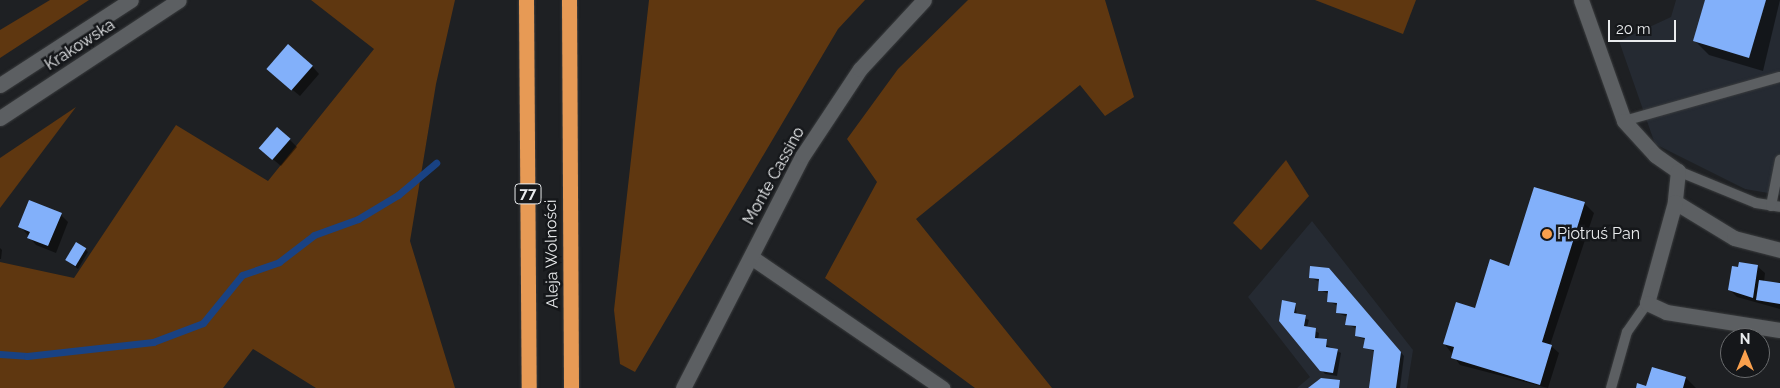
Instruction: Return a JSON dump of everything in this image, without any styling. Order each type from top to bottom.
[{"type":"highway","name":"Aleja Wolności","points":[[526,0],[529,388]]},
{"type":"highway","name":"Aleja Wolności","points":[[569,0],[572,388]]},
{"type":"street","name":"Krakowska","points":[[0,85],[131,0]]},
{"type":"street","name":"Krakowska","points":[[0,118],[179,0]]},
{"type":"street","name":"Monte Cassino","points":[[683,388],[750,257],[837,102],[883,42],[924,0]]},
{"type":"street","points":[[1581,0],[1624,121],[1655,155],[1678,171],[1675,202],[1648,303],[1666,312],[1780,330]]},
{"type":"street","points":[[1675,202],[1734,238],[1780,250]]},
{"type":"street","points":[[750,257],[942,388]]},
{"type":"lane","points":[[1624,121],[1780,77]]},
{"type":"lane","points":[[1678,171],[1776,207],[1780,160]]},
{"type":"lane","points":[[1611,388],[1627,332],[1648,303]]},
{"type":"shaded area","points":[[50,0],[89,0],[0,58],[0,30]]},
{"type":"shaded area","points":[[311,0],[455,0],[436,84],[410,241],[455,388],[316,388],[253,349],[223,388],[0,388],[0,262],[74,278],[176,125],[268,181],[374,49]]},
{"type":"shaded area","points":[[649,0],[865,0],[838,29],[635,372],[620,364],[614,310]]},
{"type":"shaded area","points":[[968,0],[1105,0],[1134,97],[1105,116],[1080,85],[916,219],[1052,388],[975,388],[825,278],[877,182],[847,139],[898,69]]},
{"type":"shaded area","points":[[1315,0],[1416,0],[1403,34]]},
{"type":"shaded area","points":[[1676,0],[1780,0],[1780,195],[1745,189],[1655,144],[1619,41],[1671,17]]},
{"type":"shaded area","points":[[76,107],[0,208],[0,158]]},
{"type":"shaded area","points":[[1286,160],[1309,196],[1261,250],[1233,223]]},
{"type":"shaded area","points":[[1312,221],[1413,350],[1407,388],[1297,388],[1310,377],[1248,297]]},
{"type":"building","points":[[1705,0],[1766,0],[1749,58],[1693,41]]},
{"type":"building","points":[[288,44],[313,66],[291,91],[266,69]]},
{"type":"building","points":[[277,127],[291,139],[272,160],[259,148]]},
{"type":"building","points":[[1534,187],[1585,202],[1542,342],[1552,345],[1540,385],[1451,358],[1454,347],[1443,344],[1456,302],[1475,308],[1490,259],[1509,266]]},
{"type":"building","points":[[29,200],[62,213],[48,246],[27,238],[30,232],[18,227]]},
{"type":"building","points":[[76,242],[86,248],[75,266],[65,260]]},
{"type":"building","points":[[1739,262],[1758,265],[1753,298],[1728,290],[1732,266],[1738,267]]},
{"type":"building","points":[[1310,266],[1329,268],[1401,352],[1396,388],[1369,388],[1374,350],[1363,348],[1365,338],[1355,336],[1356,326],[1345,325],[1347,314],[1336,313],[1337,303],[1327,302],[1328,291],[1318,291],[1319,279],[1309,278]]},
{"type":"building","points":[[1759,280],[1780,283],[1780,304],[1756,300]]},
{"type":"building","points":[[1282,300],[1296,303],[1294,313],[1306,315],[1304,326],[1316,328],[1315,338],[1327,339],[1326,347],[1338,349],[1333,373],[1320,371],[1279,321]]},
{"type":"building","points":[[1652,367],[1686,377],[1683,388],[1636,388],[1637,383],[1646,386]]},
{"type":"building","points":[[1321,378],[1340,380],[1339,388],[1308,388]]},
{"type":"waterway","points":[[0,354],[27,356],[153,342],[203,323],[242,275],[279,262],[314,235],[358,219],[398,195],[436,163]]},
{"type":"place","name":"Piotruś Pan","points":[[1547,234]]}]
